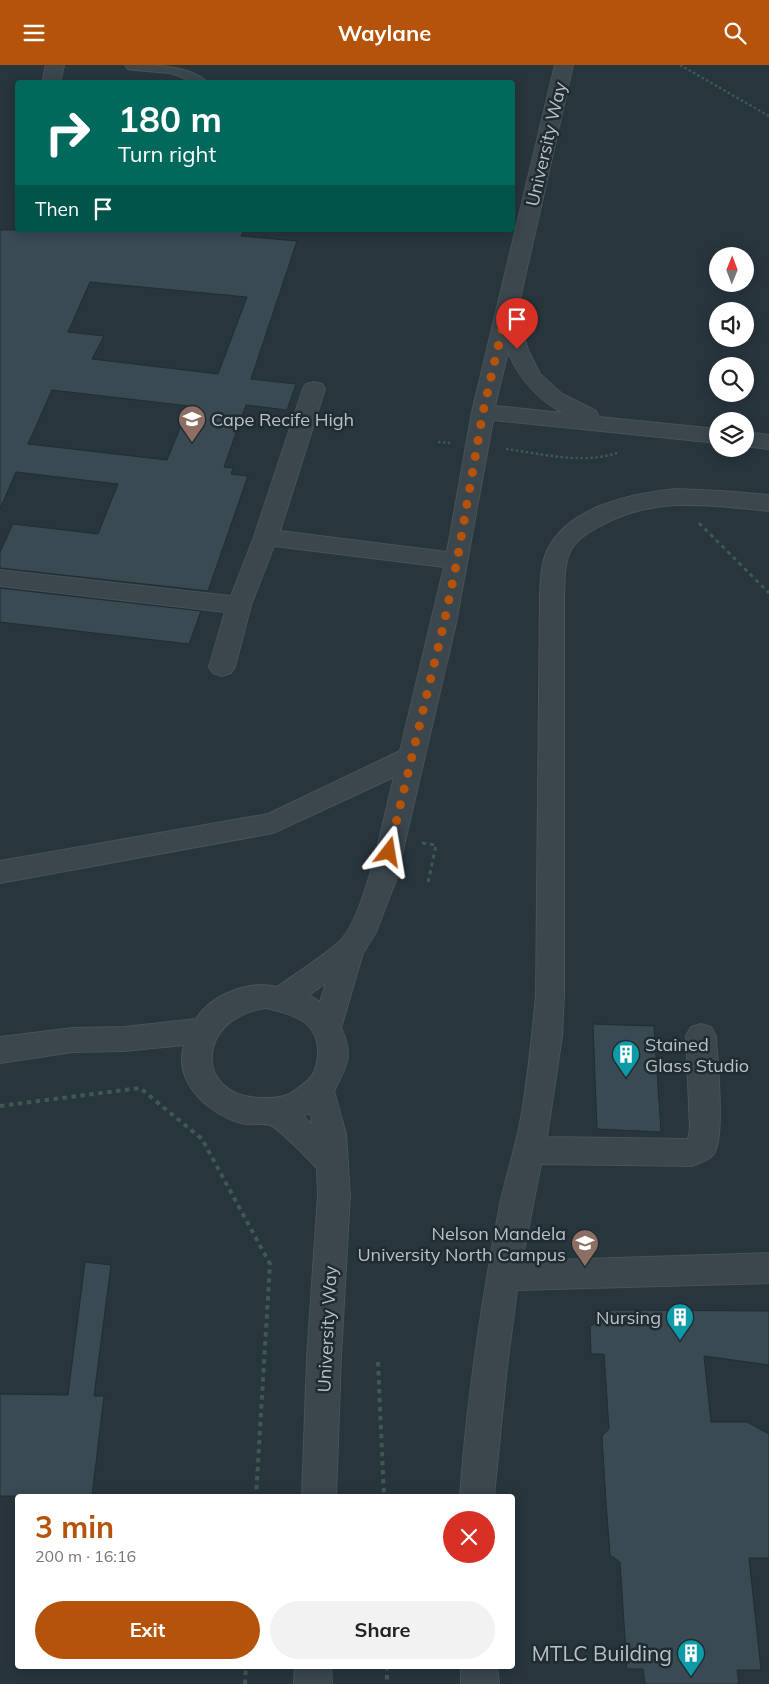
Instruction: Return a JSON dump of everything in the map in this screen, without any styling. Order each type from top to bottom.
[{"type":"street","points":[[52,80],[55,65]]},
{"type":"street","points":[[134,65],[169,67],[182,70],[193,74],[197,80]]},
{"type":"street","name":"University Way","points":[[284,998],[350,949],[362,932],[379,889],[412,757],[457,561],[483,412],[564,65]]},
{"type":"street","points":[[507,308],[517,349],[532,381],[566,407],[607,423]]},
{"type":"street","points":[[222,667],[240,605],[266,537],[314,389]]},
{"type":"street","points":[[483,412],[607,423],[709,435]]},
{"type":"street","points":[[754,440],[769,442]]},
{"type":"street","points":[[477,1494],[490,1367],[503,1276],[517,1199],[535,1123],[546,1045],[550,995],[552,593],[557,556],[569,535],[616,507],[642,499],[672,496],[769,503]]},
{"type":"street","points":[[266,537],[457,561]]},
{"type":"street","points":[[0,578],[240,605]]},
{"type":"street","points":[[0,872],[273,823],[412,757]]},
{"type":"street","name":"University Way","points":[[327,1027],[350,949]]},
{"type":"street","points":[[266,996],[284,998],[302,1004],[317,1014],[327,1027],[334,1043],[334,1059],[329,1075],[319,1090],[300,1104],[278,1112],[255,1113],[232,1107],[214,1095],[201,1079],[196,1060],[198,1045],[204,1030],[215,1017],[230,1006],[247,999],[266,996]]},
{"type":"street","points":[[0,1050],[74,1040],[124,1039],[204,1030]]},
{"type":"street","points":[[529,1150],[669,1153],[692,1152],[698,1149],[702,1145],[705,1129],[700,1035]]},
{"type":"street","points":[[124,1039],[196,1060]]},
{"type":"street","name":"University Way","points":[[319,1090],[329,1121],[334,1205],[324,1357],[319,1494]]},
{"type":"street","points":[[278,1112],[332,1162]]},
{"type":"street","points":[[503,1276],[769,1268]]},
{"type":"street","points":[[313,1669],[313,1684]]},
{"type":"street","points":[[479,1669],[480,1684]]},
{"type":"path","points":[[680,65],[769,115]]},
{"type":"path","points":[[438,442],[580,459],[602,458],[626,450],[607,423]]},
{"type":"path","points":[[672,496],[769,593]]},
{"type":"path","points":[[0,1106],[140,1088],[202,1139],[270,1264],[256,1494]]},
{"type":"path","points":[[378,1362],[384,1494]]},
{"type":"path","points":[[245,1684],[246,1669]]},
{"type":"path","points":[[387,1684],[388,1669]]},
{"type":"building","points":[[0,230],[15,230],[15,232],[243,232],[241,236],[297,241],[251,379],[296,384],[287,410],[246,405],[224,467],[233,468],[231,474],[248,476],[208,591],[0,568],[0,552],[13,524],[98,534],[118,484],[16,472],[0,509]],"holes":[[[90,282],[247,297],[218,374],[92,359],[104,336],[68,332]],[[52,390],[189,406],[167,460],[28,444]]]},
{"type":"building","points":[[0,588],[201,611],[189,644],[0,622]]},
{"type":"building","name":"Stained Glass Studio","points":[[593,1024],[654,1026],[661,1132],[597,1129]]},
{"type":"building","points":[[85,1262],[111,1265],[94,1396],[104,1396],[92,1494],[15,1494],[15,1496],[0,1496],[0,1394],[68,1395]]},
{"type":"building","points":[[611,1310],[769,1311],[769,1365],[704,1356],[711,1422],[747,1422],[769,1434],[769,1558],[749,1558],[761,1670],[737,1670],[739,1684],[645,1684],[643,1669],[627,1669],[620,1562],[610,1555],[606,1502],[602,1436],[609,1429],[604,1354],[591,1354],[590,1327]]},
{"type":"place","name":"Cape Recife High","points":[[192,443]]},
{"type":"place","name":"Stained Glass Studio","points":[[626,1078]]},
{"type":"place","name":"Nelson Mandela University North Campus","points":[[585,1267]]},
{"type":"place","name":"Nursing","points":[[680,1341]]},
{"type":"place","name":"MTLC Building","points":[[691,1677]]},
{"type":"route","points":[[389,852],[444,623],[457,561],[483,412],[507,308],[511,332],[517,349]]}]
